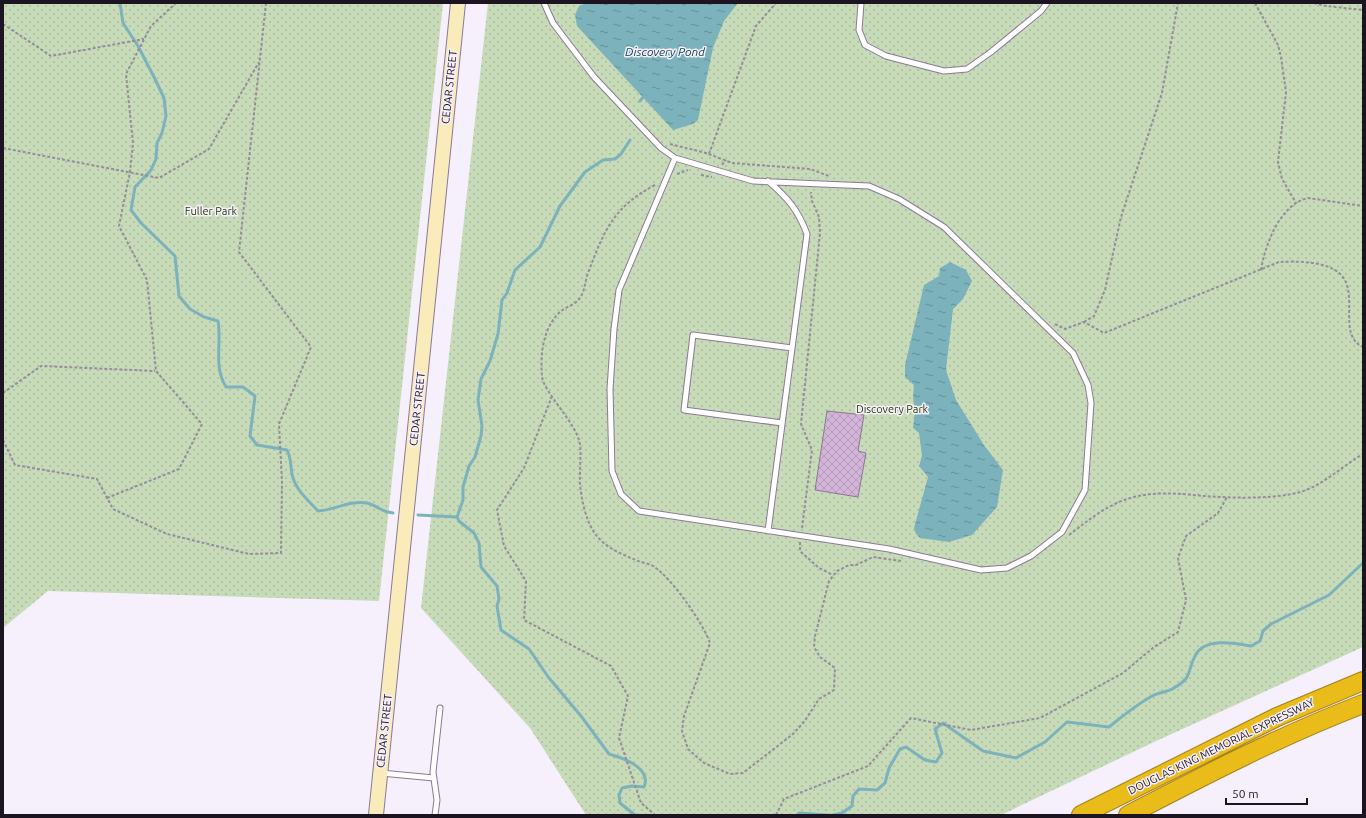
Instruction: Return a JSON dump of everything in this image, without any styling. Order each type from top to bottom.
[{"type":"highway","name":"DOUGLAS KING MEMORIAL EXPRESSWAY","points":[[1081,815],[1277,717],[1363,681]]},
{"type":"highway","name":"DOUGLAS KING MEMORIAL EXPRESSWAY","points":[[1128,815],[1269,744],[1319,721],[1363,704]]},
{"type":"main road","name":"CEDAR STREET","points":[[376,815],[458,3]]},
{"type":"lane","points":[[544,3],[553,23],[594,77],[632,120],[661,148],[675,158],[753,180],[869,186],[900,199],[944,227],[1073,353],[1088,385],[1091,403],[1085,490],[1062,532],[1031,556],[1007,568],[981,570],[889,549],[639,511],[621,494],[612,471],[610,389],[614,329],[619,290],[668,179],[675,158]]},
{"type":"lane","points":[[861,3],[859,30],[865,45],[886,56],[944,71],[967,69],[991,52],[1041,11],[1047,3]]},
{"type":"lane","points":[[768,181],[784,194],[799,214],[807,234],[768,531]]},
{"type":"lane","points":[[782,423],[684,410],[692,335],[792,348]]},
{"type":"lane","points":[[435,815],[437,800],[433,772],[440,708]]},
{"type":"lane","points":[[380,772],[434,778]]},
{"type":"path","points":[[107,498],[179,469],[202,424],[156,371],[147,280],[119,226],[130,172],[133,143],[126,74],[151,26],[176,3]]},
{"type":"path","points":[[3,440],[15,465],[96,479],[113,509],[167,534],[249,554],[281,553],[282,482],[279,424],[311,347],[239,252],[266,3]]},
{"type":"path","points":[[709,154],[756,26],[776,3]]},
{"type":"path","points":[[1053,323],[1065,329],[1084,322],[1094,316],[1105,290],[1121,217],[1162,93],[1178,3]]},
{"type":"path","points":[[1255,3],[1278,45],[1281,57],[1286,92],[1278,162],[1282,179],[1296,203]]},
{"type":"path","points":[[1314,3],[1326,6],[1363,10]]},
{"type":"path","points":[[3,24],[51,56],[144,39]]},
{"type":"path","points":[[3,148],[159,178],[210,149],[260,61]]},
{"type":"path","points":[[670,144],[709,154],[732,163],[810,169],[833,177]]},
{"type":"path","points":[[699,174],[711,178],[726,160]]},
{"type":"path","points":[[810,169],[812,201],[819,217],[820,233],[801,424],[812,450],[800,536],[800,551],[818,568],[833,576]]},
{"type":"path","points":[[694,172],[688,170],[668,179],[639,194],[619,210],[606,231],[584,284],[582,295],[578,301],[561,311],[551,322],[545,334],[542,378],[579,439],[582,455],[580,475],[581,494],[593,531],[605,545],[636,561],[652,566],[667,577],[706,630],[710,642],[684,716],[682,731],[688,750],[704,763],[730,774],[743,773],[793,734],[804,722],[819,699],[834,690],[835,668],[820,656],[814,647],[815,636],[829,581],[836,571],[849,565],[856,565],[874,557],[907,562]]},
{"type":"path","points":[[1261,270],[1264,251],[1285,211],[1296,203],[1308,198],[1363,206]]},
{"type":"path","points":[[1084,322],[1104,333],[1280,262],[1301,261],[1321,265],[1339,273],[1348,284],[1351,337],[1358,345],[1363,347]]},
{"type":"path","points":[[3,393],[41,366],[156,371]]},
{"type":"path","points":[[552,396],[524,468],[497,510],[504,546],[526,581],[524,620],[611,666],[628,696],[619,738],[641,803],[655,815]]},
{"type":"path","points":[[1068,537],[1105,509],[1119,502],[1146,495],[1170,492],[1227,497],[1260,497],[1293,494],[1327,480],[1343,466],[1363,454]]},
{"type":"path","points":[[776,815],[784,799],[868,766],[911,718],[971,730],[1040,718],[1123,673],[1154,647],[1178,632],[1186,600],[1178,558],[1186,536],[1218,513],[1227,497]]},
{"type":"green space","name":"Fuller Park","points":[[3,3],[443,3],[379,601],[48,591],[3,628]]},
{"type":"green space","name":"Discovery Park","points":[[488,3],[1363,3],[1363,647],[1154,742],[1001,815],[586,815],[530,728],[421,608]]},
{"type":"water","name":"Discovery Pond","points":[[586,3],[738,3],[724,21],[713,48],[698,120],[693,124],[673,130],[577,26],[575,15],[579,6]]},
{"type":"water","points":[[950,262],[966,270],[972,281],[963,299],[953,309],[946,370],[956,400],[984,445],[1003,470],[997,507],[972,535],[949,542],[920,538],[916,534],[914,528],[928,477],[919,466],[922,456],[919,433],[913,428],[915,411],[913,397],[914,385],[905,377],[905,365],[924,285],[939,276],[940,268]]},
{"type":"building","points":[[827,411],[864,415],[858,451],[866,453],[858,497],[815,490]]},
{"type":"waterway","points":[[120,3],[123,23],[138,46],[164,98],[166,116],[162,133],[157,143],[156,159],[151,170],[135,187],[131,210],[141,223],[175,256],[179,296],[190,309],[204,317],[218,321],[219,363],[222,379],[226,387],[243,387],[255,396],[250,436],[257,445],[287,450],[290,457],[292,474],[297,487],[318,511],[361,502],[393,513]]},
{"type":"waterway","points":[[640,101],[645,95]]},
{"type":"waterway","points":[[630,140],[621,154],[615,159],[603,160],[585,172],[560,206],[540,247],[515,270],[507,293],[502,300],[498,334],[490,361],[481,379],[478,400],[482,426],[481,436],[475,457],[469,466],[463,487],[463,500],[457,517],[459,521],[474,533],[479,543],[481,567],[497,586],[499,599],[497,606],[501,630],[529,649],[549,678],[581,716],[609,754],[628,761],[640,769],[644,774],[644,787],[632,786],[622,788],[619,795],[620,803],[635,815]]},
{"type":"waterway","points":[[418,515],[457,517]]},
{"type":"waterway","points":[[833,815],[842,813],[852,806],[853,796],[859,789],[877,790],[885,783],[889,768],[900,749],[906,747],[925,760],[936,762],[942,753],[935,729],[943,723],[983,751],[1016,758],[1045,742],[1067,722],[1109,727],[1148,698],[1172,689],[1180,684],[1189,674],[1195,656],[1199,650],[1205,646],[1220,643],[1251,646],[1260,641],[1263,631],[1271,624],[1329,595],[1363,563]]},
{"type":"waterway","points":[[797,815],[799,813],[828,815]]}]
